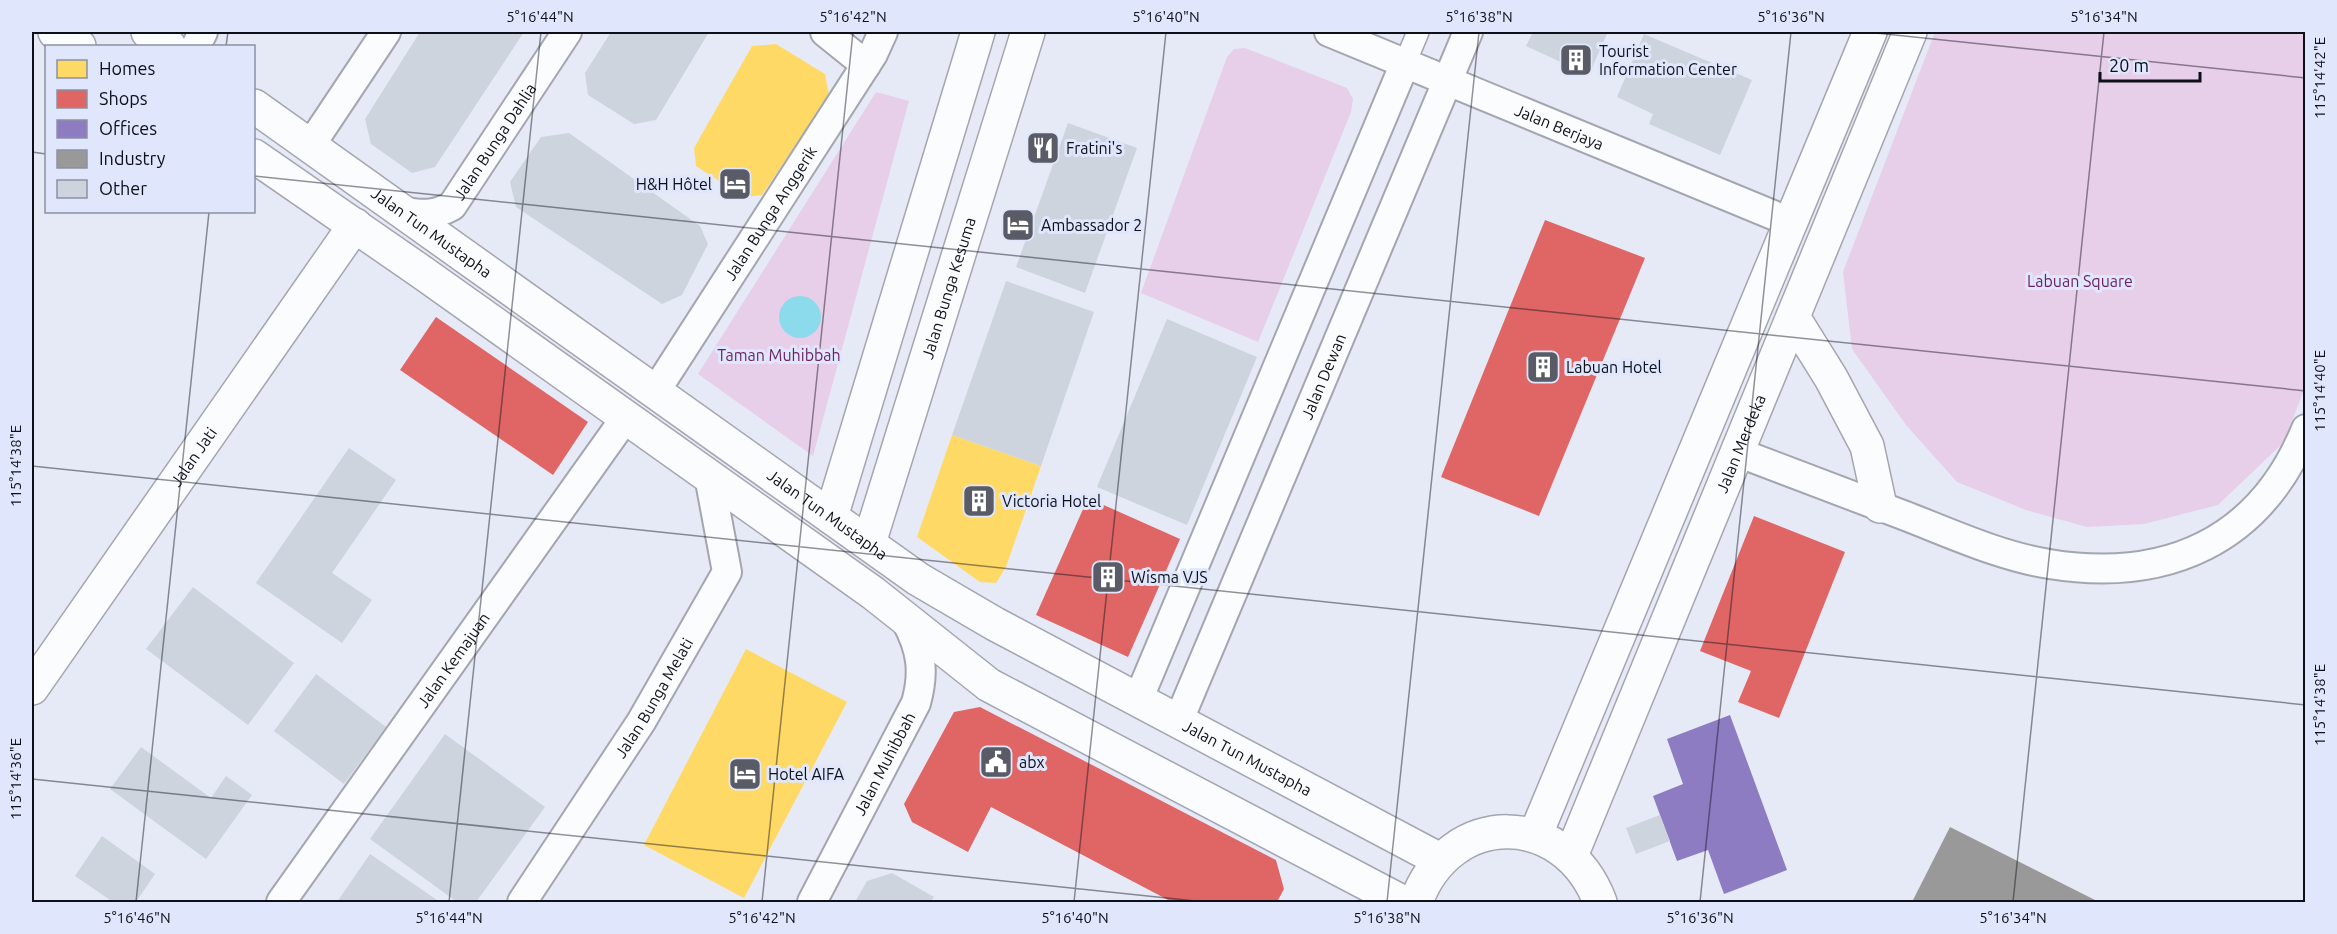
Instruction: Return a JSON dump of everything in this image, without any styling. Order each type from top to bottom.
[{"type":"main road","points":[[55,32],[77,45]]},
{"type":"main road","points":[[148,32],[168,45]]},
{"type":"main road","points":[[831,517],[978,32]]},
{"type":"main road","name":"Jalan Bunga Kesuma","points":[[869,543],[1028,32]]},
{"type":"main road","points":[[1534,836],[1870,32]]},
{"type":"main road","name":"Jalan Merdeka","points":[[1571,856],[1910,32]]},
{"type":"main road","name":"Jalan Tun Mustapha","points":[[255,107],[918,579],[995,624],[1440,860]]},
{"type":"main road","points":[[255,157],[355,225],[873,594],[989,685],[1402,903]]},
{"type":"main road","name":"Jalan Jati","points":[[32,688],[355,225]]},
{"type":"main road","points":[[1793,317],[1832,378],[1866,446],[1880,506]]},
{"type":"main road","points":[[1416,903],[1423,883],[1440,860],[1460,845],[1484,835],[1510,832],[1534,836],[1554,844],[1571,856],[1591,880],[1600,903]]},
{"type":"street","points":[[310,146],[386,32]]},
{"type":"street","name":"Jalan Bunga Dahlia","points":[[401,211],[422,215],[438,213],[452,206],[567,32]]},
{"type":"street","points":[[825,32],[866,65]]},
{"type":"street","name":"Jalan Bunga Anggerik","points":[[655,392],[866,65],[883,32]]},
{"type":"street","name":"Jalan Berjaya","points":[[1329,32],[1790,222]]},
{"type":"street","points":[[1138,700],[1418,32]]},
{"type":"street","name":"Jalan Dewan","points":[[1178,722],[1468,32]]},
{"type":"street","name":"Jalan Kemajuan","points":[[281,903],[626,417]]},
{"type":"street","points":[[1737,453],[1989,548],[2048,564],[2097,569],[2144,565],[2195,553],[2240,525],[2276,484],[2298,448],[2306,429]]},
{"type":"street","name":"Jalan Bunga Melati","points":[[522,903],[641,722],[727,572],[709,476]]},
{"type":"street","points":[[1222,499],[1265,515]]},
{"type":"street","name":"Jalan Muhibbah","points":[[812,903],[916,703],[922,683],[922,662],[917,642],[906,621]]},
{"type":"green space","name":"Labuan Square","points":[[1935,32],[2305,32],[2305,387],[2284,442],[2218,505],[2144,524],[2087,527],[2026,510],[1957,482],[1906,425],[1852,349],[1843,272]]},
{"type":"green space","points":[[1245,48],[1347,88],[1353,99],[1351,112],[1258,342],[1141,293],[1227,57],[1234,49]]},
{"type":"green space","name":"Taman Muhibbah","points":[[876,92],[909,101],[813,456],[698,374]]},
{"type":"water","points":[[800,296],[808,297],[815,302],[820,309],[820,325],[815,332],[808,337],[800,338],[792,337],[785,332],[780,325],[779,317],[780,309],[785,302],[792,297]]},
{"type":"building: Homes","points":[[776,44],[825,74],[829,95],[762,195],[744,197],[696,166],[694,148],[752,46]]},
{"type":"building: Homes","name":"Victoria Hotel","points":[[952,435],[1041,466],[1006,567],[996,583],[980,582],[917,537]]},
{"type":"building: Homes","name":"Hotel AIFA","points":[[746,649],[847,702],[744,898],[644,845]]},
{"type":"building: Shops","name":"Labuan Hotel","points":[[1545,220],[1645,258],[1539,516],[1441,477]]},
{"type":"building: Shops","points":[[436,317],[588,422],[553,475],[400,370]]},
{"type":"building: Shops","name":"Wisma VJS","points":[[1088,498],[1180,539],[1128,657],[1036,615]]},
{"type":"building: Shops","points":[[1754,516],[1845,552],[1779,718],[1738,702],[1751,671],[1700,651]]},
{"type":"building: Shops","points":[[980,707],[1276,860],[1284,889],[1277,902],[1172,902],[991,807],[968,852],[912,822],[904,804],[954,712]]},
{"type":"building: Offices","points":[[1730,715],[1787,870],[1724,894],[1708,850],[1677,861],[1653,796],[1683,784],[1667,739]]},
{"type":"building: Industry","points":[[1950,827],[2099,902],[1912,902]]},
{"type":"building: Other","points":[[420,32],[524,32],[435,167],[412,173],[371,144],[365,119]]},
{"type":"building: Other","points":[[611,32],[709,32],[656,120],[634,124],[588,95],[585,73]]},
{"type":"building: Other","name":"Tourist Information Center","points":[[1533,32],[1601,32],[1607,34],[1589,75],[1526,46]]},
{"type":"building: Other","points":[[1644,34],[1752,80],[1720,155],[1649,124],[1653,114],[1617,97]]},
{"type":"building: Other","points":[[1068,123],[1137,148],[1085,293],[1016,267]]},
{"type":"building: Other","points":[[569,133],[700,226],[708,244],[682,295],[662,304],[516,207],[510,182],[541,137]]},
{"type":"building: Other","points":[[1006,281],[1094,312],[1041,466],[952,435]]},
{"type":"building: Other","points":[[1167,319],[1257,357],[1187,525],[1097,487]]},
{"type":"building: Other","points":[[349,448],[396,480],[332,573],[372,600],[342,643],[256,583]]},
{"type":"building: Other","points":[[193,587],[294,663],[248,725],[146,649]]},
{"type":"building: Other","points":[[316,674],[386,727],[344,784],[274,731]]},
{"type":"building: Other","points":[[445,734],[545,807],[476,902],[457,902],[370,839]]},
{"type":"building: Other","points":[[141,747],[211,798],[226,776],[252,795],[206,859],[110,789]]},
{"type":"building: Other","points":[[1660,815],[1670,841],[1636,854],[1626,828]]},
{"type":"building: Other","points":[[102,836],[155,874],[136,902],[113,902],[75,876]]},
{"type":"building: Other","points":[[370,854],[440,902],[337,902]]},
{"type":"building: Other","points":[[892,873],[934,897],[930,902],[855,902],[867,881]]},
{"type":"place","name":"Tourist Information Center","points":[[1576,60]]},
{"type":"place","name":"Fratini's","points":[[1043,148]]},
{"type":"place","name":"H&H Hôtel","points":[[735,184]]},
{"type":"place","name":"Ambassador 2","points":[[1018,225]]},
{"type":"place","name":"Labuan Hotel","points":[[1543,367]]},
{"type":"place","name":"Victoria Hotel","points":[[979,501]]},
{"type":"place","name":"Wisma VJS","points":[[1108,577]]},
{"type":"place","name":"abx","points":[[996,762]]},
{"type":"place","name":"Hotel AIFA","points":[[745,774]]}]
